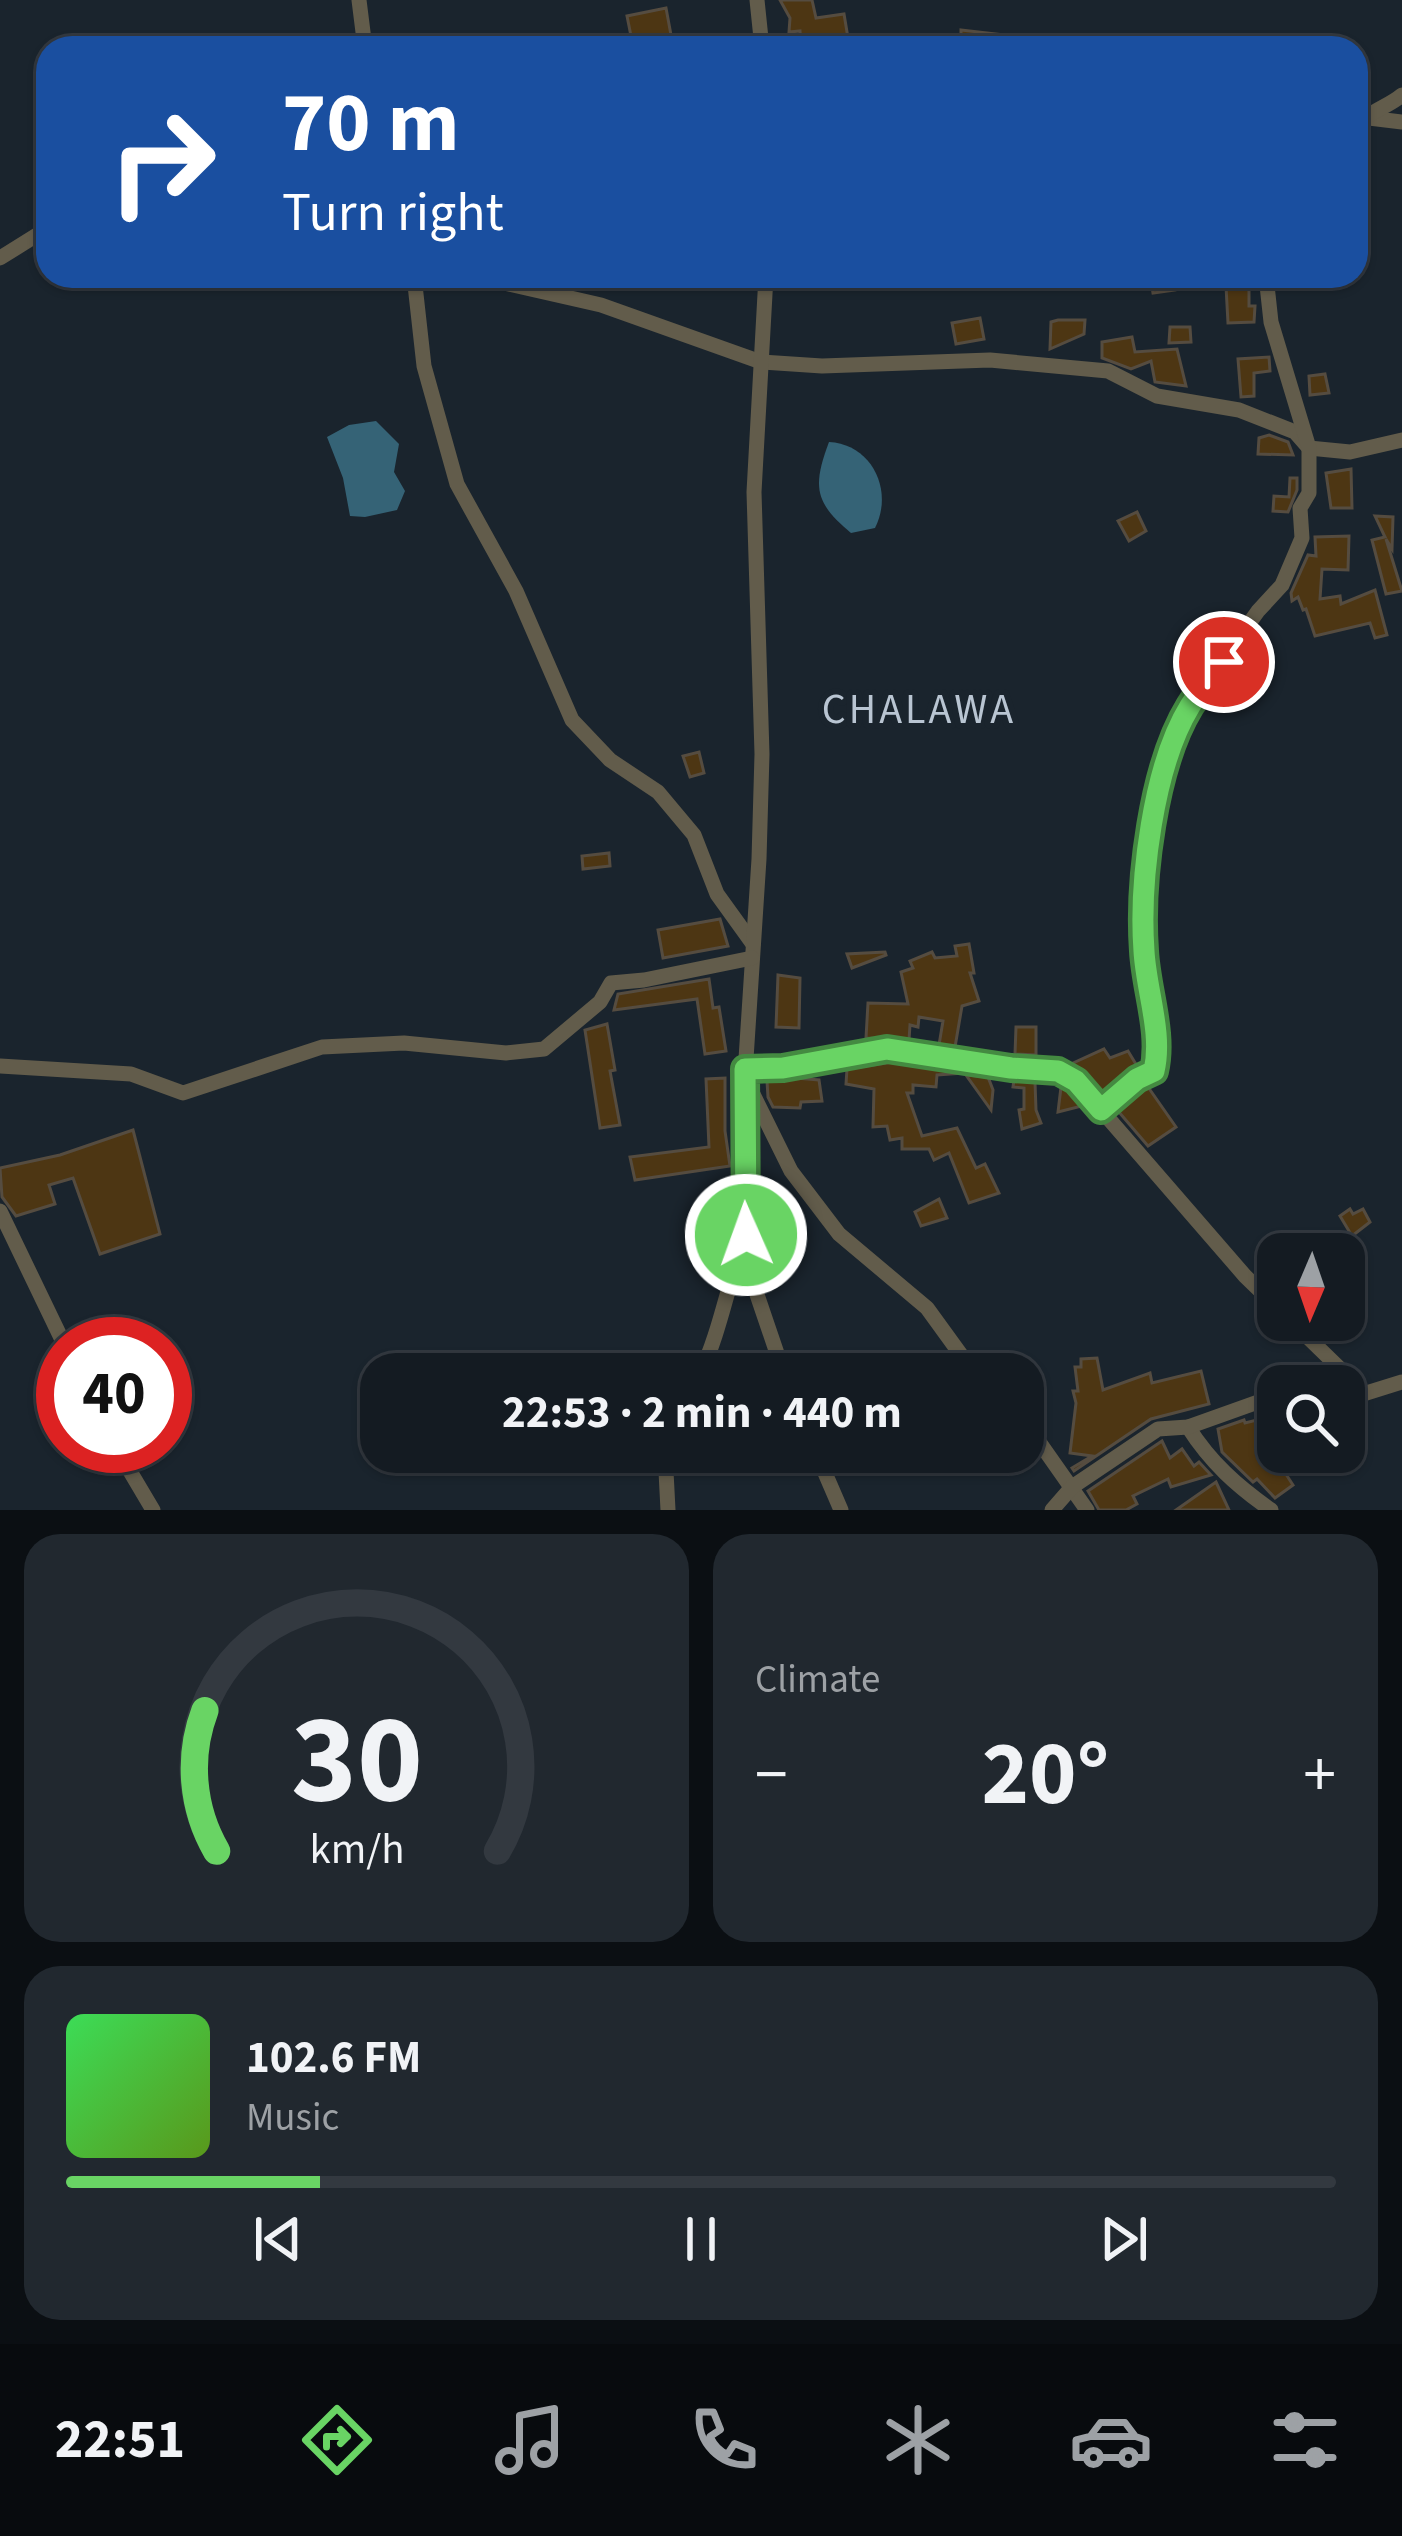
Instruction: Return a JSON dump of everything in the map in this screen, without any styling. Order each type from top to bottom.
[{"type":"street","points":[[359,0],[364,36]]},
{"type":"street","points":[[757,0],[761,36]]},
{"type":"street","points":[[1368,116],[1402,95]]},
{"type":"street","points":[[1368,120],[1402,122]]},
{"type":"street","points":[[0,258],[36,236]]},
{"type":"street","points":[[415,288],[424,366],[457,484],[516,591],[572,720],[610,760],[658,792],[694,835],[717,894],[753,951]]},
{"type":"street","points":[[527,288],[601,305],[761,362],[822,366],[990,360],[1108,371],[1157,396],[1238,410],[1295,432],[1310,448],[1350,452],[1402,440]]},
{"type":"street","points":[[765,288],[754,492],[762,754],[745,1073],[746,1235],[753,1288],[776,1353]]},
{"type":"street","points":[[1101,1110],[1137,1079],[1154,1071],[1158,1053],[1143,947],[1151,833],[1165,769],[1188,709],[1289,572],[1302,538],[1300,508],[1309,493],[1310,448],[1271,322],[1267,288]]},
{"type":"street","points":[[0,1066],[120,1072],[183,1093],[322,1047],[404,1043],[506,1053],[544,1049],[600,1002],[610,982],[644,980],[753,951]]},
{"type":"street","points":[[745,1073],[887,1049],[1058,1071],[1076,1081],[1257,1288]]},
{"type":"street","points":[[745,1073],[791,1171],[839,1234],[927,1308],[960,1353]]},
{"type":"street","points":[[0,1211],[51,1317]]},
{"type":"street","points":[[710,1353],[746,1235]]},
{"type":"street","points":[[1311,1341],[1336,1365]]},
{"type":"street","points":[[1365,1394],[1402,1382]]},
{"type":"street","points":[[1052,1510],[1072,1486],[1159,1429],[1188,1427],[1257,1402]]},
{"type":"street","points":[[1188,1427],[1234,1484],[1271,1510]]},
{"type":"street","points":[[1044,1453],[1087,1510]]},
{"type":"street","points":[[131,1473],[153,1510]]},
{"type":"street","points":[[666,1473],[668,1510]]},
{"type":"street","points":[[825,1473],[841,1510]]},
{"type":"water","points":[[376,421],[399,444],[394,472],[405,491],[397,510],[350,516],[343,478],[327,437],[349,425]]},
{"type":"water","points":[[829,442],[857,451],[875,472],[882,499],[875,528],[851,533],[824,503],[819,483]]},
{"type":"building","points":[[780,0],[812,0],[816,18],[844,14],[848,36],[800,36],[800,31],[789,32],[790,18]]},
{"type":"building","points":[[666,8],[671,35],[631,36],[627,16]]},
{"type":"building","points":[[961,30],[1005,35],[1005,36],[961,36]]},
{"type":"building","points":[[1226,288],[1249,288],[1254,322],[1228,323]]},
{"type":"building","points":[[980,318],[984,339],[956,344],[952,323]]},
{"type":"building","points":[[1085,320],[1084,334],[1050,349],[1051,322]]},
{"type":"building","points":[[1170,327],[1190,327],[1191,342],[1169,343]]},
{"type":"building","points":[[1132,337],[1135,352],[1177,349],[1186,386],[1155,382],[1151,361],[1131,369],[1102,358],[1102,342]]},
{"type":"building","points":[[1269,357],[1270,371],[1254,373],[1254,396],[1241,397],[1238,359]]},
{"type":"building","points":[[1325,374],[1329,393],[1310,395],[1309,376]]},
{"type":"building","points":[[1269,435],[1288,442],[1293,455],[1258,454],[1259,438]]},
{"type":"building","points":[[1351,469],[1352,508],[1331,508],[1326,473]]},
{"type":"building","points":[[1290,478],[1297,478],[1297,490],[1288,512],[1273,511],[1274,496],[1289,497]]},
{"type":"building","points":[[1137,512],[1146,531],[1129,541],[1118,521]]},
{"type":"building","points":[[1375,516],[1393,517],[1392,549],[1386,539],[1402,591],[1386,594],[1372,540],[1385,537]]},
{"type":"building","points":[[1349,536],[1348,570],[1322,569],[1320,599],[1340,596],[1341,604],[1375,590],[1387,635],[1375,638],[1370,623],[1315,636],[1306,609],[1298,597],[1292,601],[1308,555],[1316,556],[1315,537]]},
{"type":"building","points":[[699,752],[704,773],[690,777],[683,756]]},
{"type":"building","points":[[609,853],[610,866],[583,869],[582,856]]},
{"type":"building","points":[[720,919],[728,946],[663,958],[658,930]]},
{"type":"building","points":[[969,944],[974,973],[970,973],[979,1001],[962,1006],[955,1047],[939,1045],[943,1021],[919,1017],[918,1027],[910,1025],[909,1040],[866,1038],[868,1003],[908,1004],[901,972],[913,968],[910,961],[932,952],[935,958],[957,956],[955,946]]},
{"type":"building","points":[[885,952],[852,968],[847,954]]},
{"type":"building","points":[[778,975],[800,978],[799,1028],[776,1027]]},
{"type":"building","points":[[709,979],[726,1051],[705,1054],[697,999],[614,1010],[618,994]]},
{"type":"building","points":[[607,1024],[620,1125],[600,1128],[585,1030]]},
{"type":"building","points":[[1016,1027],[1036,1027],[1036,1055],[1015,1054]]},
{"type":"building","points":[[1104,1049],[1110,1058],[1128,1051],[1137,1066],[1102,1093],[1071,1064]]},
{"type":"building","points":[[893,1062],[964,1073],[937,1075],[936,1087],[913,1085],[913,1093],[907,1093],[922,1136],[957,1128],[976,1168],[985,1164],[999,1193],[969,1203],[949,1153],[934,1160],[929,1149],[902,1149],[902,1138],[890,1140],[887,1126],[873,1127],[874,1089],[846,1084],[847,1069]]},
{"type":"building","points":[[966,1075],[988,1077],[993,1090],[991,1110]]},
{"type":"building","points":[[725,1078],[730,1166],[635,1180],[630,1157],[709,1147],[706,1079]]},
{"type":"building","points":[[819,1080],[822,1101],[801,1102],[800,1108],[773,1107],[767,1081]]},
{"type":"building","points":[[1014,1080],[1035,1082],[1041,1123],[1022,1129],[1019,1110],[1024,1109],[1024,1088],[1013,1087]]},
{"type":"building","points":[[1061,1087],[1068,1090],[1082,1106],[1058,1112]]},
{"type":"building","points":[[1148,1087],[1176,1127],[1148,1146],[1118,1111]]},
{"type":"building","points":[[133,1130],[160,1234],[100,1254],[73,1178],[49,1185],[55,1204],[16,1216],[2,1197],[0,1168],[60,1155]]},
{"type":"building","points":[[939,1199],[947,1218],[921,1226],[915,1212]]},
{"type":"building","points":[[1350,1209],[1353,1214],[1363,1209],[1370,1222],[1350,1233],[1340,1216]]},
{"type":"building","points":[[1097,1358],[1103,1390],[1150,1373],[1152,1383],[1201,1371],[1209,1404],[1151,1419],[1074,1471],[1092,1456],[1070,1453],[1073,1391],[1078,1391],[1075,1367],[1081,1367],[1081,1359]]},
{"type":"building","points":[[1257,1420],[1257,1473],[1285,1473],[1293,1485],[1275,1498],[1222,1452],[1218,1429]]},
{"type":"building","points":[[1162,1441],[1170,1458],[1182,1449],[1194,1466],[1199,1462],[1211,1475],[1171,1487],[1168,1479],[1133,1496],[1137,1504],[1126,1510],[1099,1510],[1088,1491]]},
{"type":"building","points":[[1216,1482],[1229,1510],[1176,1510]]},
{"type":"district","name":"CHALAWA","points":[[919,710]]},
{"type":"route","points":[[746,1235],[745,1069],[783,1068],[887,1049],[1058,1071],[1076,1081],[1101,1110],[1137,1079],[1154,1071],[1158,1053],[1143,947],[1155,812],[1188,709],[1224,662]]}]
